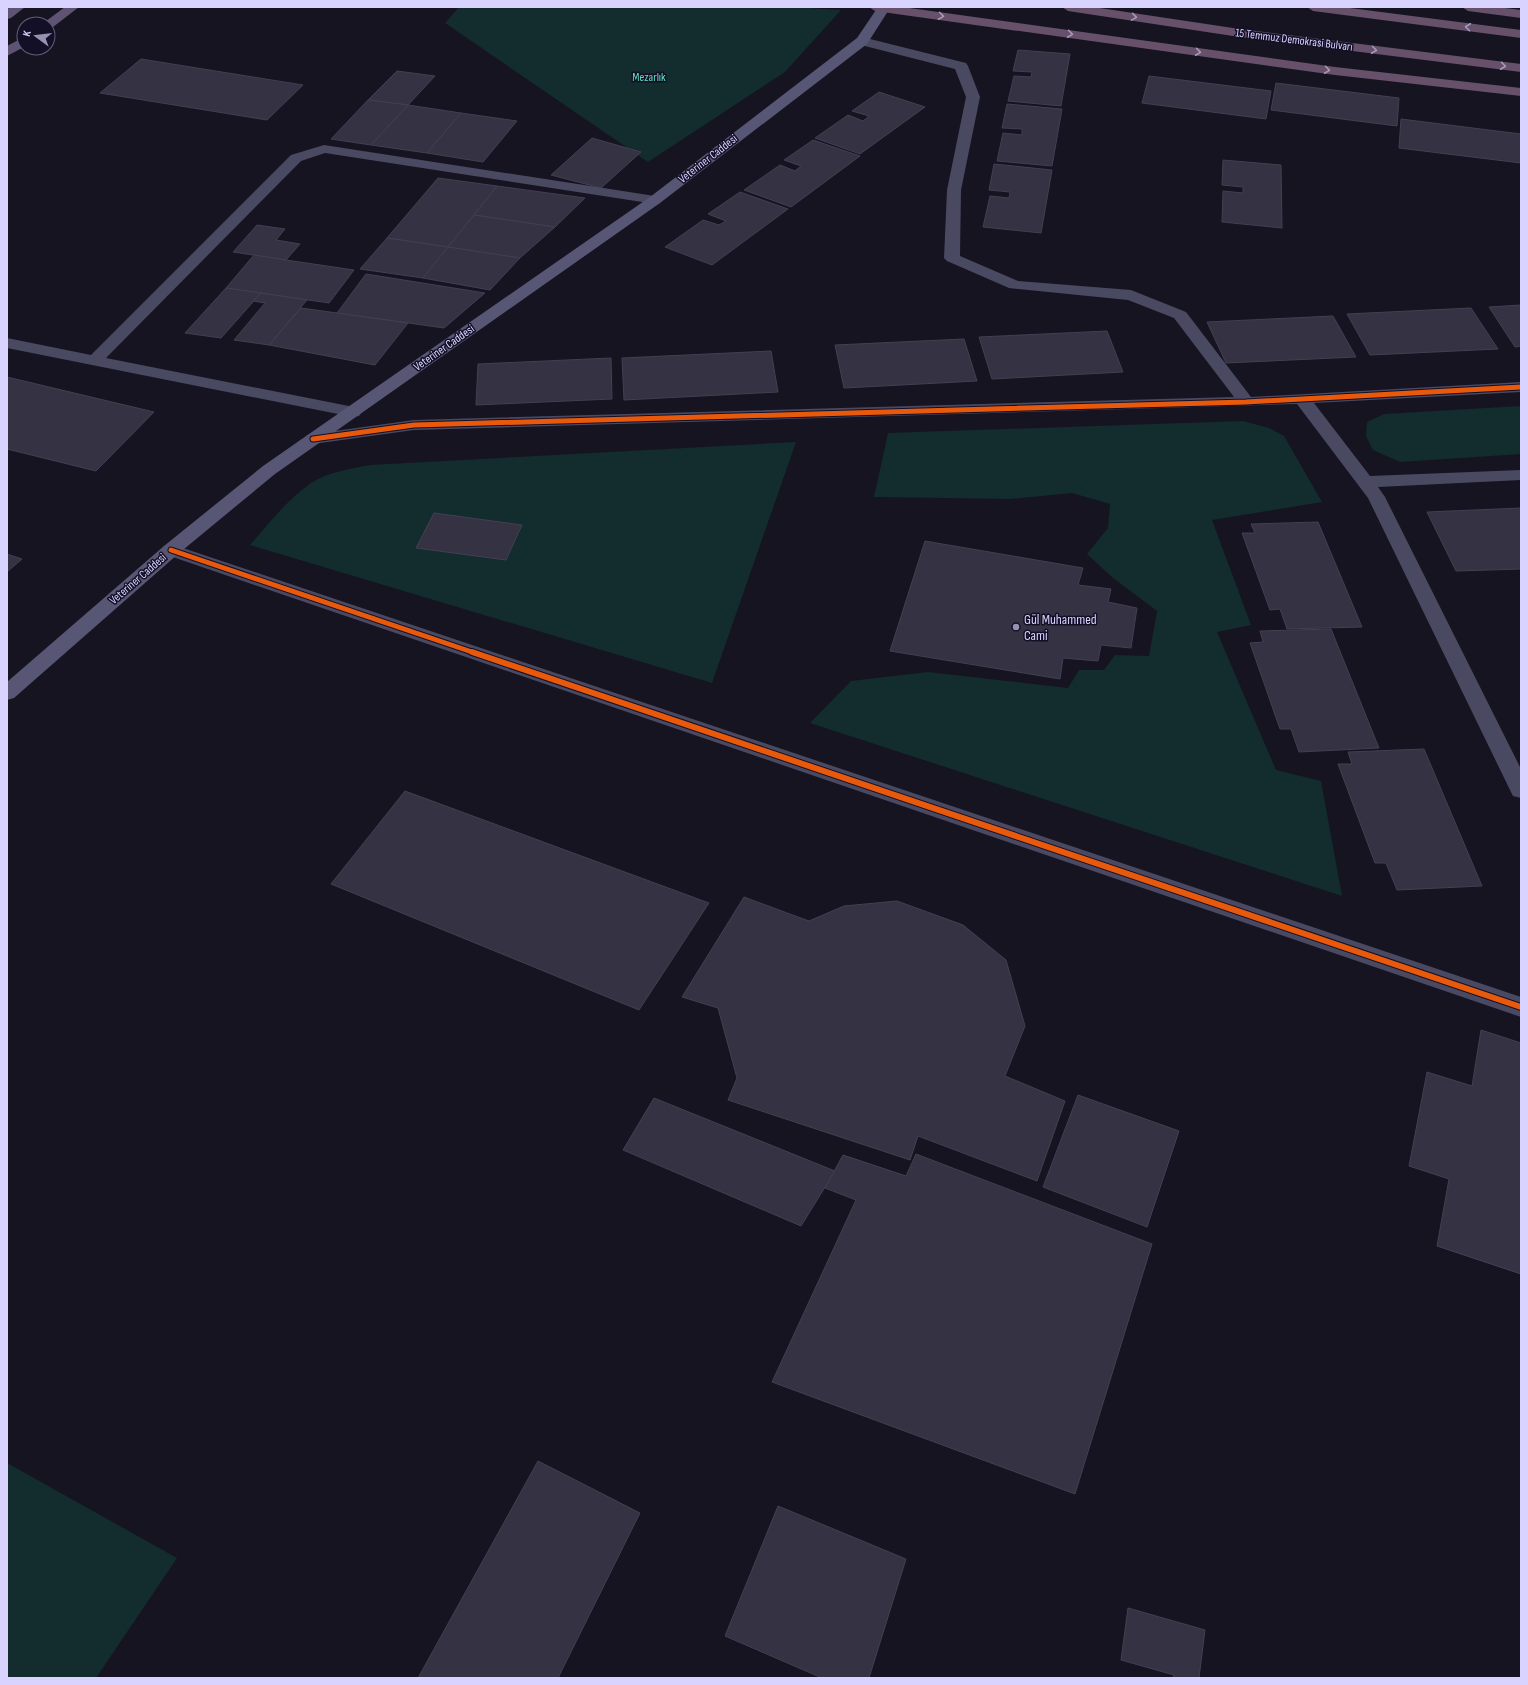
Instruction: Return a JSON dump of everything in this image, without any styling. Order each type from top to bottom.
[{"type":"highway","name":"15 Temmuz Demokrasi Bulvarı","points":[[1068,7],[1233,32],[1521,68]]},
{"type":"highway","points":[[1313,7],[1521,34]]},
{"type":"highway","points":[[1468,7],[1521,14]]},
{"type":"highway","points":[[879,8],[1335,71],[1521,92]]},
{"type":"main road","points":[[7,15],[19,7]]},
{"type":"main road","points":[[56,19],[73,7]]},
{"type":"main road","name":"Veteriner Caddesi","points":[[7,693],[171,550],[269,470],[655,200],[862,41],[879,8]]},
{"type":"main road","points":[[7,52],[16,46]]},
{"type":"street","points":[[862,41],[962,66],[973,97],[954,190],[952,258],[1015,285],[1131,295],[1180,315],[1246,402]]},
{"type":"street","points":[[94,360],[296,158],[324,149],[655,200]]},
{"type":"street","points":[[7,343],[353,412]]},
{"type":"street","points":[[313,439],[414,426],[1246,402],[1521,387]]},
{"type":"street","points":[[1302,398],[1376,497],[1521,790]]},
{"type":"street","points":[[1365,482],[1521,474]]},
{"type":"street","points":[[171,550],[1521,1007]]},
{"type":"green space","name":"Mezarlık","points":[[459,7],[794,7],[841,10],[785,72],[648,162],[445,23]]},
{"type":"green space","points":[[1521,406],[1521,454],[1400,462],[1373,450],[1366,436],[1367,422],[1384,414]]},
{"type":"green space","points":[[1243,421],[1269,428],[1284,436],[1322,502],[1212,520],[1251,625],[1217,632],[1276,770],[1321,781],[1342,896],[810,723],[851,681],[928,672],[1068,688],[1079,670],[1104,670],[1115,655],[1149,656],[1157,611],[1113,578],[1087,554],[1108,528],[1110,504],[1072,493],[1010,499],[874,497],[888,433]]},
{"type":"green space","points":[[796,442],[712,683],[250,545],[286,504],[311,483],[325,476],[369,465]]},
{"type":"green space","points":[[7,1463],[177,1558],[96,1678],[7,1678]]},
{"type":"building","points":[[1018,50],[1070,54],[1061,106],[1008,101],[1014,76],[1031,77],[1032,72],[1013,71]]},
{"type":"building","points":[[141,59],[303,85],[267,120],[100,93]]},
{"type":"building","points":[[397,71],[435,76],[408,105],[368,100]]},
{"type":"building","points":[[1149,76],[1271,91],[1266,119],[1142,103]]},
{"type":"building","points":[[1276,83],[1399,98],[1397,126],[1271,110]]},
{"type":"building","points":[[879,92],[925,107],[860,154],[815,138],[848,115],[863,121],[869,116],[852,111]]},
{"type":"building","points":[[368,100],[408,105],[371,145],[331,139]]},
{"type":"building","points":[[1007,104],[1062,109],[1052,166],[997,161],[1003,133],[1022,135],[1022,129],[1002,128]]},
{"type":"building","points":[[408,105],[461,113],[427,153],[371,145]]},
{"type":"building","points":[[461,113],[517,121],[483,162],[427,153]]},
{"type":"building","points":[[1401,119],[1521,134],[1521,163],[1399,148]]},
{"type":"building","points":[[592,138],[641,152],[601,188],[551,175]]},
{"type":"building","points":[[813,140],[860,156],[791,207],[744,190],[780,165],[795,171],[801,166],[784,160]]},
{"type":"building","points":[[1223,160],[1281,165],[1282,228],[1222,222],[1223,191],[1243,193],[1243,187],[1222,185]]},
{"type":"building","points":[[994,164],[1052,170],[1041,233],[983,227],[990,196],[1009,198],[1010,192],[989,190]]},
{"type":"building","points":[[438,178],[497,186],[448,247],[387,238]]},
{"type":"building","points":[[497,186],[585,198],[555,227],[474,215]]},
{"type":"building","points":[[740,192],[788,209],[712,265],[665,247],[703,220],[719,225],[726,221],[708,214]]},
{"type":"building","points":[[474,215],[555,227],[520,258],[448,247]]},
{"type":"building","points":[[257,225],[285,229],[276,240],[300,244],[286,260],[233,252]]},
{"type":"building","points":[[387,238],[448,247],[423,278],[360,269]]},
{"type":"building","points":[[448,247],[520,258],[490,290],[423,278]]},
{"type":"building","points":[[254,255],[354,270],[329,303],[226,288]]},
{"type":"building","points":[[366,274],[485,293],[444,328],[337,313]]},
{"type":"building","points":[[226,288],[261,293],[221,338],[185,333]]},
{"type":"building","points":[[261,293],[307,300],[269,345],[234,340],[265,303],[253,301]]},
{"type":"building","points":[[1521,305],[1521,346],[1515,347],[1489,307]]},
{"type":"building","points":[[301,308],[408,323],[375,365],[269,345]]},
{"type":"building","points":[[1471,308],[1498,349],[1370,355],[1347,314]]},
{"type":"building","points":[[1333,316],[1356,357],[1226,363],[1207,322]]},
{"type":"building","points":[[1107,331],[1123,372],[992,379],[979,337]]},
{"type":"building","points":[[964,339],[977,381],[844,388],[835,345]]},
{"type":"building","points":[[771,351],[778,392],[624,400],[622,358]]},
{"type":"building","points":[[611,358],[612,399],[476,405],[478,364]]},
{"type":"building","points":[[7,377],[154,412],[96,471],[7,449]]},
{"type":"building","points":[[1521,508],[1521,569],[1456,571],[1427,512]]},
{"type":"building","points":[[434,513],[522,525],[506,560],[416,548]]},
{"type":"building","points":[[1318,522],[1362,627],[1287,629],[1280,609],[1270,610],[1242,533],[1255,533],[1251,524]]},
{"type":"building","name":"Gül Muhammed Cami","points":[[925,541],[1083,568],[1078,585],[1111,589],[1108,602],[1137,608],[1131,648],[1101,645],[1098,661],[1063,658],[1060,679],[890,651]]},
{"type":"building","points":[[7,554],[22,559],[7,572]]},
{"type":"building","points":[[1331,629],[1379,748],[1299,752],[1291,729],[1280,729],[1250,643],[1263,642],[1260,631]]},
{"type":"building","points":[[1424,749],[1482,886],[1397,890],[1386,863],[1375,863],[1338,764],[1352,764],[1348,752]]},
{"type":"building","points":[[405,791],[709,903],[639,1010],[331,884]]},
{"type":"building","points":[[744,897],[809,921],[844,906],[897,901],[963,925],[1006,960],[1025,1026],[1005,1076],[1065,1101],[1037,1181],[918,1136],[910,1160],[728,1100],[737,1078],[718,1008],[682,997]]},
{"type":"building","points":[[1481,1030],[1521,1043],[1521,1274],[1437,1246],[1449,1179],[1409,1166],[1427,1072],[1472,1086]]},
{"type":"building","points":[[1078,1095],[1179,1131],[1147,1227],[1043,1187]]},
{"type":"building","points":[[654,1098],[835,1171],[801,1226],[623,1150]]},
{"type":"building","points":[[916,1154],[1152,1244],[1075,1494],[772,1382],[856,1200],[825,1188],[843,1155],[906,1176]]},
{"type":"building","points":[[538,1461],[640,1513],[558,1678],[418,1678]]},
{"type":"building","points":[[778,1506],[906,1559],[869,1678],[822,1678],[725,1636]]},
{"type":"building","points":[[1128,1608],[1205,1630],[1199,1678],[1173,1678],[1174,1675],[1121,1660]]},
{"type":"cycle path","points":[[313,439],[414,425],[1246,402],[1521,387]]},
{"type":"cycle path","points":[[171,550],[1521,1007]]},
{"type":"place","name":"Gül Muhammed Cami","points":[[1016,627]]}]
